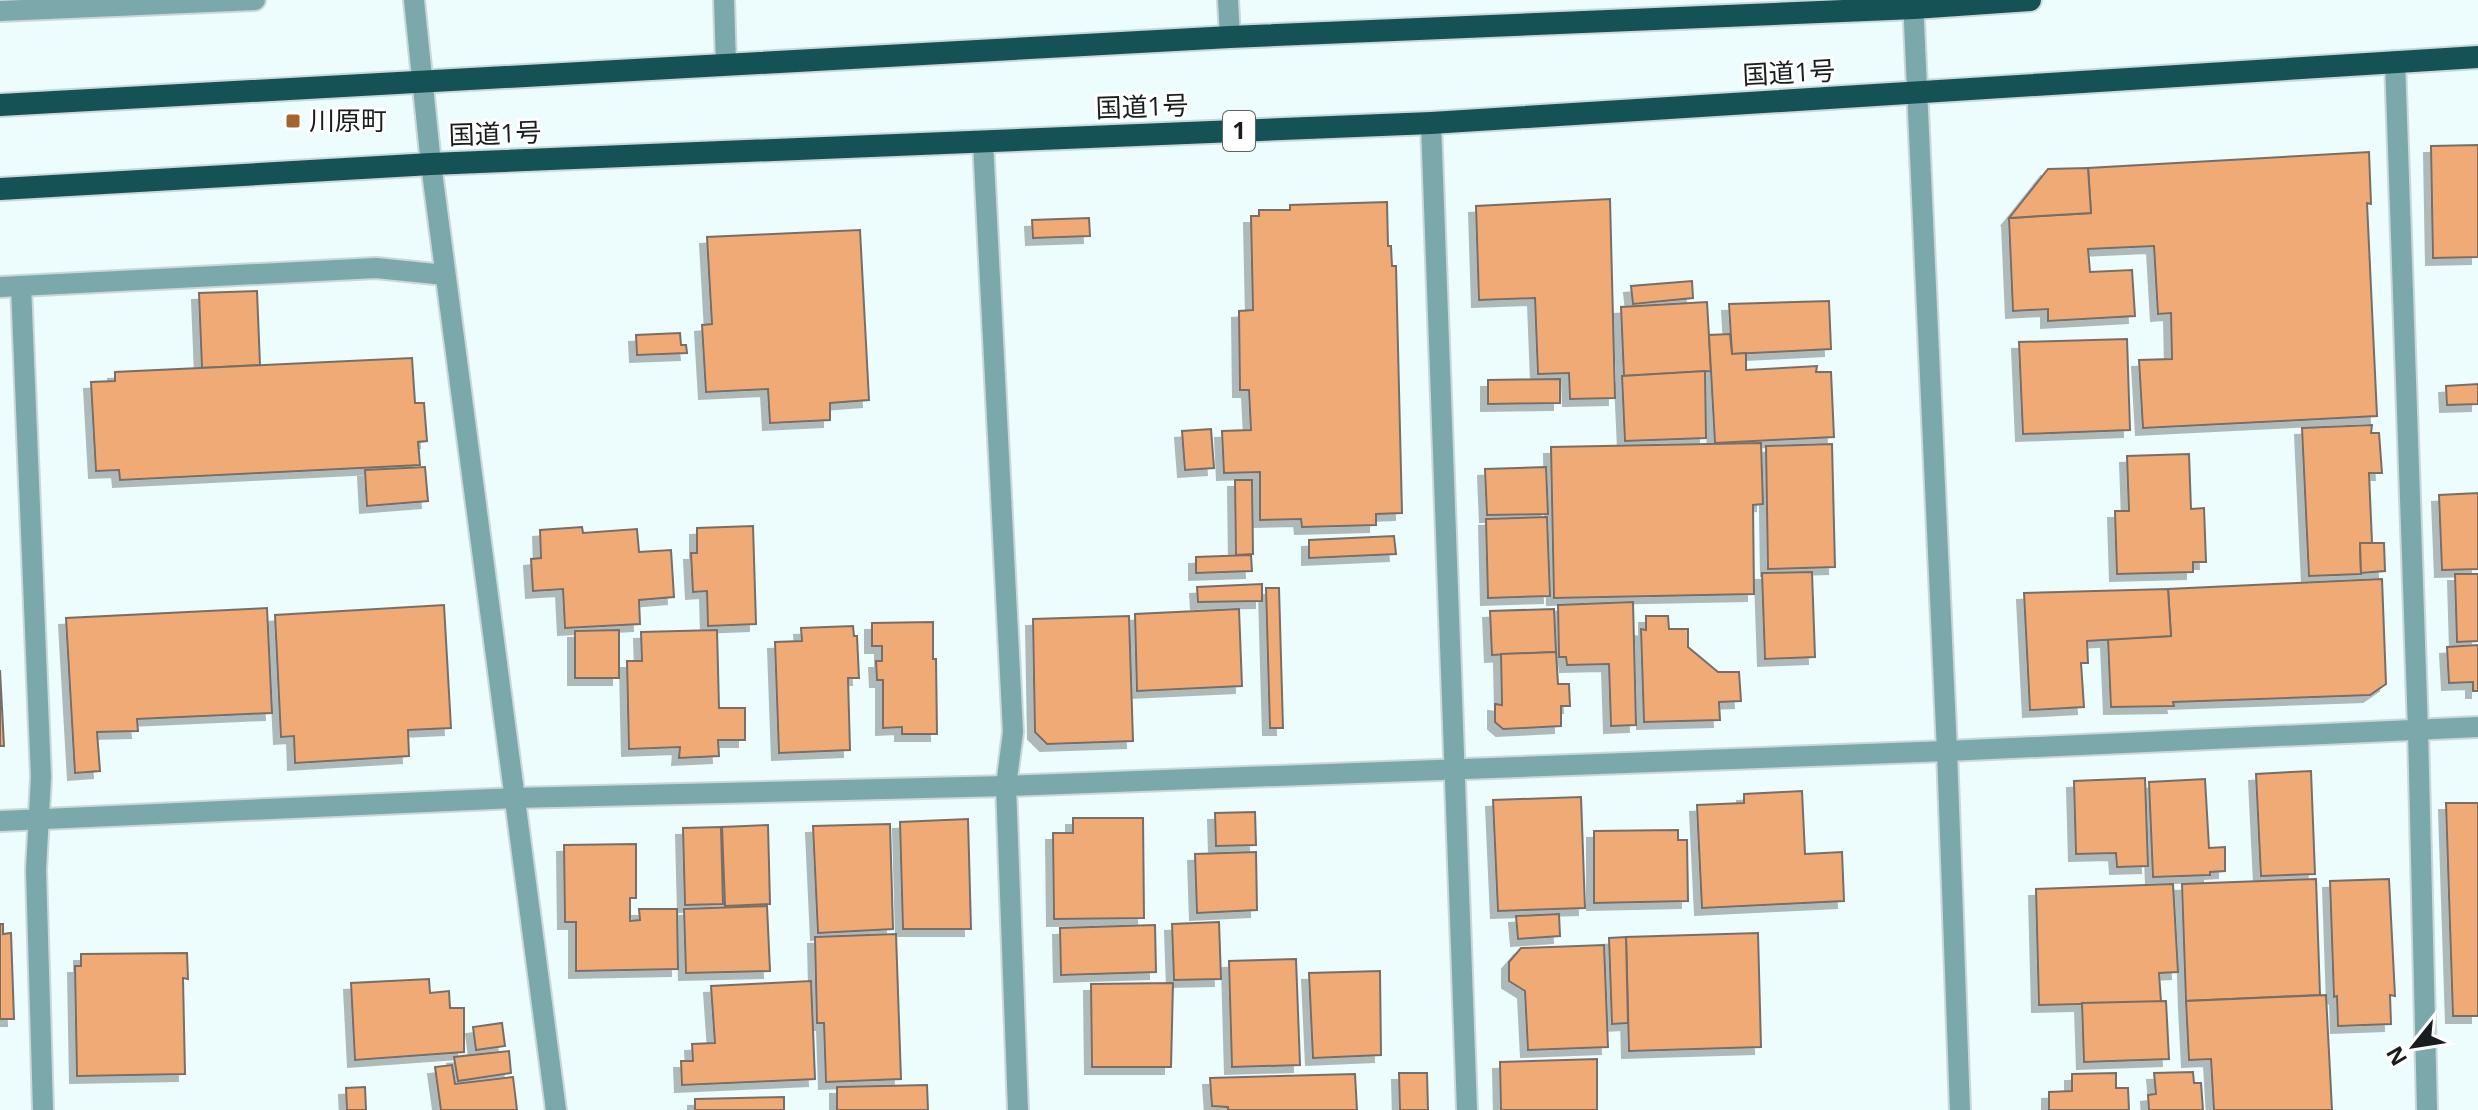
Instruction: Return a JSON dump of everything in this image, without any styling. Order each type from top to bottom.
[{"type":"highway","points":[[0,105],[1230,37],[2030,0]]},
{"type":"highway","name":"国道1号","points":[[0,189],[431,164],[1431,123],[2478,57]]},
{"type":"street","points":[[0,11],[255,0]]},
{"type":"street","points":[[414,0],[420,82],[556,1110]]},
{"type":"street","points":[[724,0],[726,65]]},
{"type":"street","points":[[1228,0],[1230,37]]},
{"type":"street","points":[[1913,4],[1960,1110]]},
{"type":"street","points":[[2395,61],[2418,730],[2427,1110]]},
{"type":"street","points":[[1431,123],[1467,1110]]},
{"type":"street","points":[[983,142],[1013,732],[1006,786],[1018,1110]]},
{"type":"street","points":[[0,287],[376,268],[445,275]]},
{"type":"street","points":[[21,286],[41,777],[36,870],[43,1110]]},
{"type":"street","points":[[0,821],[514,798],[1006,786],[1947,751],[2478,727]]},
{"type":"building","points":[[2478,145],[2478,257],[2433,258],[2431,146]]},
{"type":"building","points":[[2369,152],[2371,204],[2367,203],[2377,416],[2143,428],[2139,360],[2172,359],[2171,313],[2158,314],[2154,246],[2088,249],[2090,272],[2132,270],[2135,316],[2048,321],[2048,309],[2013,311],[2009,218],[2091,213],[2088,168]]},
{"type":"building","points":[[2088,168],[2091,213],[2009,218],[2048,169]]},
{"type":"building","points":[[1610,199],[1615,398],[1570,399],[1569,373],[1538,374],[1535,298],[1479,300],[1476,206]]},
{"type":"building","points":[[1387,202],[1388,246],[1391,246],[1392,266],[1396,266],[1402,513],[1376,514],[1376,525],[1302,527],[1301,519],[1260,520],[1260,472],[1224,473],[1222,431],[1251,430],[1249,390],[1240,390],[1239,311],[1253,310],[1251,216],[1259,216],[1259,210],[1290,210],[1290,205]]},
{"type":"building","points":[[1089,218],[1090,236],[1033,238],[1032,220]]},
{"type":"building","points":[[860,230],[869,400],[830,403],[830,420],[770,423],[768,389],[706,392],[702,325],[712,324],[707,237]]},
{"type":"building","points":[[1692,281],[1693,298],[1633,304],[1631,286]]},
{"type":"building","points":[[257,291],[260,365],[202,368],[199,293]]},
{"type":"building","points":[[1829,301],[1831,349],[1732,354],[1729,304]]},
{"type":"building","points":[[1707,302],[1711,371],[1624,376],[1621,307]]},
{"type":"building","points":[[680,333],[681,345],[686,345],[687,353],[637,355],[636,335]]},
{"type":"building","points":[[1730,334],[1732,354],[1746,353],[1746,370],[1817,366],[1816,372],[1831,372],[1834,437],[1715,443],[1709,335]]},
{"type":"building","points":[[2127,339],[2130,430],[2023,434],[2019,342]]},
{"type":"building","points":[[412,358],[415,403],[424,403],[427,441],[418,442],[420,465],[120,480],[119,470],[96,471],[91,382],[115,381],[115,372]]},
{"type":"building","points":[[1705,371],[1706,438],[1625,441],[1622,376]]},
{"type":"building","points":[[1560,379],[1560,403],[1488,404],[1488,380]]},
{"type":"building","points":[[2478,384],[2478,404],[2447,405],[2446,386]]},
{"type":"building","points":[[2372,425],[2371,433],[2379,433],[2382,473],[2369,473],[2372,543],[2360,543],[2361,574],[2309,576],[2302,428]]},
{"type":"building","points":[[1211,429],[1214,468],[1185,470],[1182,431]]},
{"type":"building","points":[[1761,443],[1763,504],[1753,505],[1754,594],[1554,598],[1551,447]]},
{"type":"building","points":[[1832,444],[1835,567],[1768,569],[1766,446]]},
{"type":"building","points":[[2189,454],[2191,509],[2204,508],[2206,562],[2193,562],[2193,572],[2117,574],[2115,511],[2129,511],[2127,456]]},
{"type":"building","points":[[425,467],[428,501],[367,506],[365,470]]},
{"type":"building","points":[[1546,467],[1548,514],[1487,515],[1485,469]]},
{"type":"building","points":[[1235,480],[1252,480],[1253,554],[1236,555]]},
{"type":"building","points":[[2478,493],[2478,569],[2442,570],[2439,495]]},
{"type":"building","points":[[1547,517],[1550,596],[1488,598],[1486,519]]},
{"type":"building","points":[[753,526],[756,624],[708,626],[707,591],[693,592],[691,553],[697,553],[697,528]]},
{"type":"building","points":[[582,527],[583,533],[637,529],[639,552],[671,550],[674,597],[639,600],[640,624],[565,628],[563,589],[533,591],[531,559],[541,558],[540,530]]},
{"type":"building","points":[[1394,536],[1396,554],[1309,558],[1309,540]]},
{"type":"building","points":[[2360,543],[2384,543],[2385,571],[2361,573]]},
{"type":"building","points":[[1251,555],[1252,571],[1196,573],[1196,557]]},
{"type":"building","points":[[1812,572],[1815,657],[1765,659],[1762,573]]},
{"type":"building","points":[[2455,574],[2478,574],[2478,641],[2457,642]]},
{"type":"building","points":[[2382,579],[2386,684],[2370,695],[2111,707],[2108,639],[2171,636],[2168,589]]},
{"type":"building","points":[[1262,584],[1262,601],[1198,602],[1197,587]]},
{"type":"building","points":[[1266,588],[1279,588],[1283,728],[1270,728]]},
{"type":"building","points":[[2168,589],[2171,636],[2087,641],[2088,663],[2081,663],[2084,707],[2030,710],[2024,593]]},
{"type":"building","points":[[1633,602],[1636,725],[1611,726],[1609,664],[1567,665],[1566,657],[1559,657],[1558,605]]},
{"type":"building","points":[[444,605],[451,728],[408,730],[409,756],[295,763],[294,736],[281,737],[275,615]]},
{"type":"building","points":[[267,608],[272,713],[137,719],[138,731],[97,732],[100,771],[75,773],[66,618]]},
{"type":"building","points":[[1239,609],[1242,686],[1137,691],[1135,614]]},
{"type":"building","points":[[1554,609],[1556,652],[1492,655],[1490,611]]},
{"type":"building","points":[[1129,616],[1133,741],[1047,744],[1035,732],[1033,619]]},
{"type":"building","points":[[1646,616],[1668,616],[1669,629],[1688,629],[1688,647],[1718,672],[1739,672],[1741,701],[1719,702],[1720,720],[1644,722],[1641,629],[1646,630]]},
{"type":"building","points":[[933,622],[937,734],[902,734],[902,727],[883,728],[883,680],[877,680],[876,661],[882,661],[882,646],[872,646],[872,623]]},
{"type":"building","points":[[853,626],[854,636],[857,636],[859,678],[848,678],[850,750],[779,753],[775,642],[802,641],[801,628]]},
{"type":"building","points":[[619,630],[619,678],[575,678],[575,631]]},
{"type":"building","points":[[717,630],[719,708],[745,708],[745,740],[718,740],[719,756],[679,758],[680,747],[629,749],[627,661],[642,661],[641,632]]},
{"type":"building","points":[[2478,645],[2478,691],[2473,691],[2473,682],[2449,683],[2447,647]]},
{"type":"building","points":[[1556,652],[1558,684],[1569,684],[1570,706],[1561,706],[1561,726],[1503,729],[1495,722],[1495,704],[1502,705],[1501,654]]},
{"type":"building","points":[[0,670],[4,746],[0,746]]},
{"type":"building","points":[[2311,771],[2315,874],[2261,876],[2256,774]]},
{"type":"building","points":[[2145,778],[2148,866],[2117,867],[2116,853],[2076,854],[2074,781]]},
{"type":"building","points":[[2205,779],[2209,848],[2225,847],[2225,871],[2210,872],[2210,875],[2153,877],[2149,782]]},
{"type":"building","points":[[1802,791],[1805,854],[1842,852],[1844,901],[1702,908],[1697,805],[1744,803],[1744,794]]},
{"type":"building","points":[[1581,797],[1585,908],[1498,911],[1493,800]]},
{"type":"building","points":[[2446,803],[2478,803],[2478,1016],[2453,1016]]},
{"type":"building","points":[[1255,812],[1256,845],[1216,846],[1215,813]]},
{"type":"building","points":[[1073,818],[1143,818],[1144,918],[1054,919],[1053,833],[1073,833]]},
{"type":"building","points":[[968,819],[971,929],[903,929],[900,822]]},
{"type":"building","points":[[890,824],[893,929],[818,933],[813,826]]},
{"type":"building","points":[[768,825],[770,904],[725,906],[722,827]]},
{"type":"building","points":[[721,827],[723,904],[685,905],[683,828]]},
{"type":"building","points":[[1678,830],[1678,840],[1687,840],[1688,901],[1594,903],[1594,831]]},
{"type":"building","points":[[636,844],[636,898],[630,898],[630,921],[640,920],[639,909],[677,909],[678,969],[576,971],[576,922],[565,922],[564,845]]},
{"type":"building","points":[[1256,852],[1257,910],[1197,913],[1195,854]]},
{"type":"building","points":[[2316,879],[2320,995],[2186,1001],[2182,884]]},
{"type":"building","points":[[2389,879],[2395,996],[2390,995],[2391,1024],[2338,1026],[2330,881]]},
{"type":"building","points":[[2173,884],[2178,972],[2159,973],[2161,1002],[2039,1005],[2036,889]]},
{"type":"building","points":[[767,906],[770,971],[686,973],[684,909]]},
{"type":"building","points":[[1559,914],[1560,936],[1518,939],[1516,916]]},
{"type":"building","points":[[1219,922],[1221,979],[1174,980],[1172,924]]},
{"type":"building","points":[[0,924],[3,924],[3,934],[11,933],[14,1019],[0,1019]]},
{"type":"building","points":[[1155,925],[1156,972],[1061,975],[1060,928]]},
{"type":"building","points":[[1758,933],[1761,1047],[1629,1051],[1626,937]]},
{"type":"building","points":[[896,934],[901,1079],[826,1082],[824,1023],[817,1023],[815,937]]},
{"type":"building","points":[[1626,937],[1628,1023],[1612,1024],[1609,938]]},
{"type":"building","points":[[1604,945],[1608,1047],[1528,1050],[1525,991],[1509,981],[1509,962],[1521,948]]},
{"type":"building","points":[[187,953],[188,979],[183,978],[185,1074],[77,1076],[75,966],[81,966],[81,954]]},
{"type":"building","points":[[1296,959],[1300,1065],[1232,1067],[1229,961]]},
{"type":"building","points":[[1380,971],[1381,1055],[1313,1058],[1309,973]]},
{"type":"building","points":[[429,979],[430,993],[449,991],[450,1008],[464,1008],[464,1052],[355,1060],[351,983]]},
{"type":"building","points":[[811,981],[815,1079],[682,1085],[681,1061],[693,1061],[692,1044],[715,1043],[711,986]]},
{"type":"building","points":[[1173,983],[1171,1067],[1092,1067],[1091,984]]},
{"type":"building","points":[[2326,995],[2332,1110],[2214,1110],[2211,1059],[2189,1060],[2186,1001]]},
{"type":"building","points":[[2166,1001],[2169,1059],[2084,1062],[2082,1003]]},
{"type":"building","points":[[502,1023],[505,1046],[476,1050],[473,1027]]},
{"type":"building","points":[[509,1051],[511,1073],[458,1081],[454,1057]]},
{"type":"building","points":[[1597,1059],[1597,1110],[1501,1110],[1500,1062]]},
{"type":"building","points":[[452,1065],[455,1084],[513,1077],[517,1110],[441,1110],[435,1067]]},
{"type":"building","points":[[2193,1072],[2194,1083],[2201,1083],[2203,1110],[2149,1110],[2148,1095],[2156,1094],[2154,1073]]},
{"type":"building","points":[[1399,1073],[1427,1073],[1428,1110],[1400,1110]]},
{"type":"building","points":[[2116,1073],[2116,1088],[2128,1088],[2129,1110],[2049,1110],[2049,1092],[2072,1091],[2072,1074]]},
{"type":"building","points":[[1355,1074],[1357,1110],[1228,1110],[1228,1107],[1212,1106],[1210,1078]]},
{"type":"building","points":[[927,1085],[928,1110],[837,1110],[837,1087]]},
{"type":"building","points":[[365,1087],[366,1110],[347,1110],[346,1088]]},
{"type":"building","points":[[784,1097],[784,1110],[695,1110],[695,1099]]},
{"type":"place","name":"川原町","points":[[293,121]]}]
